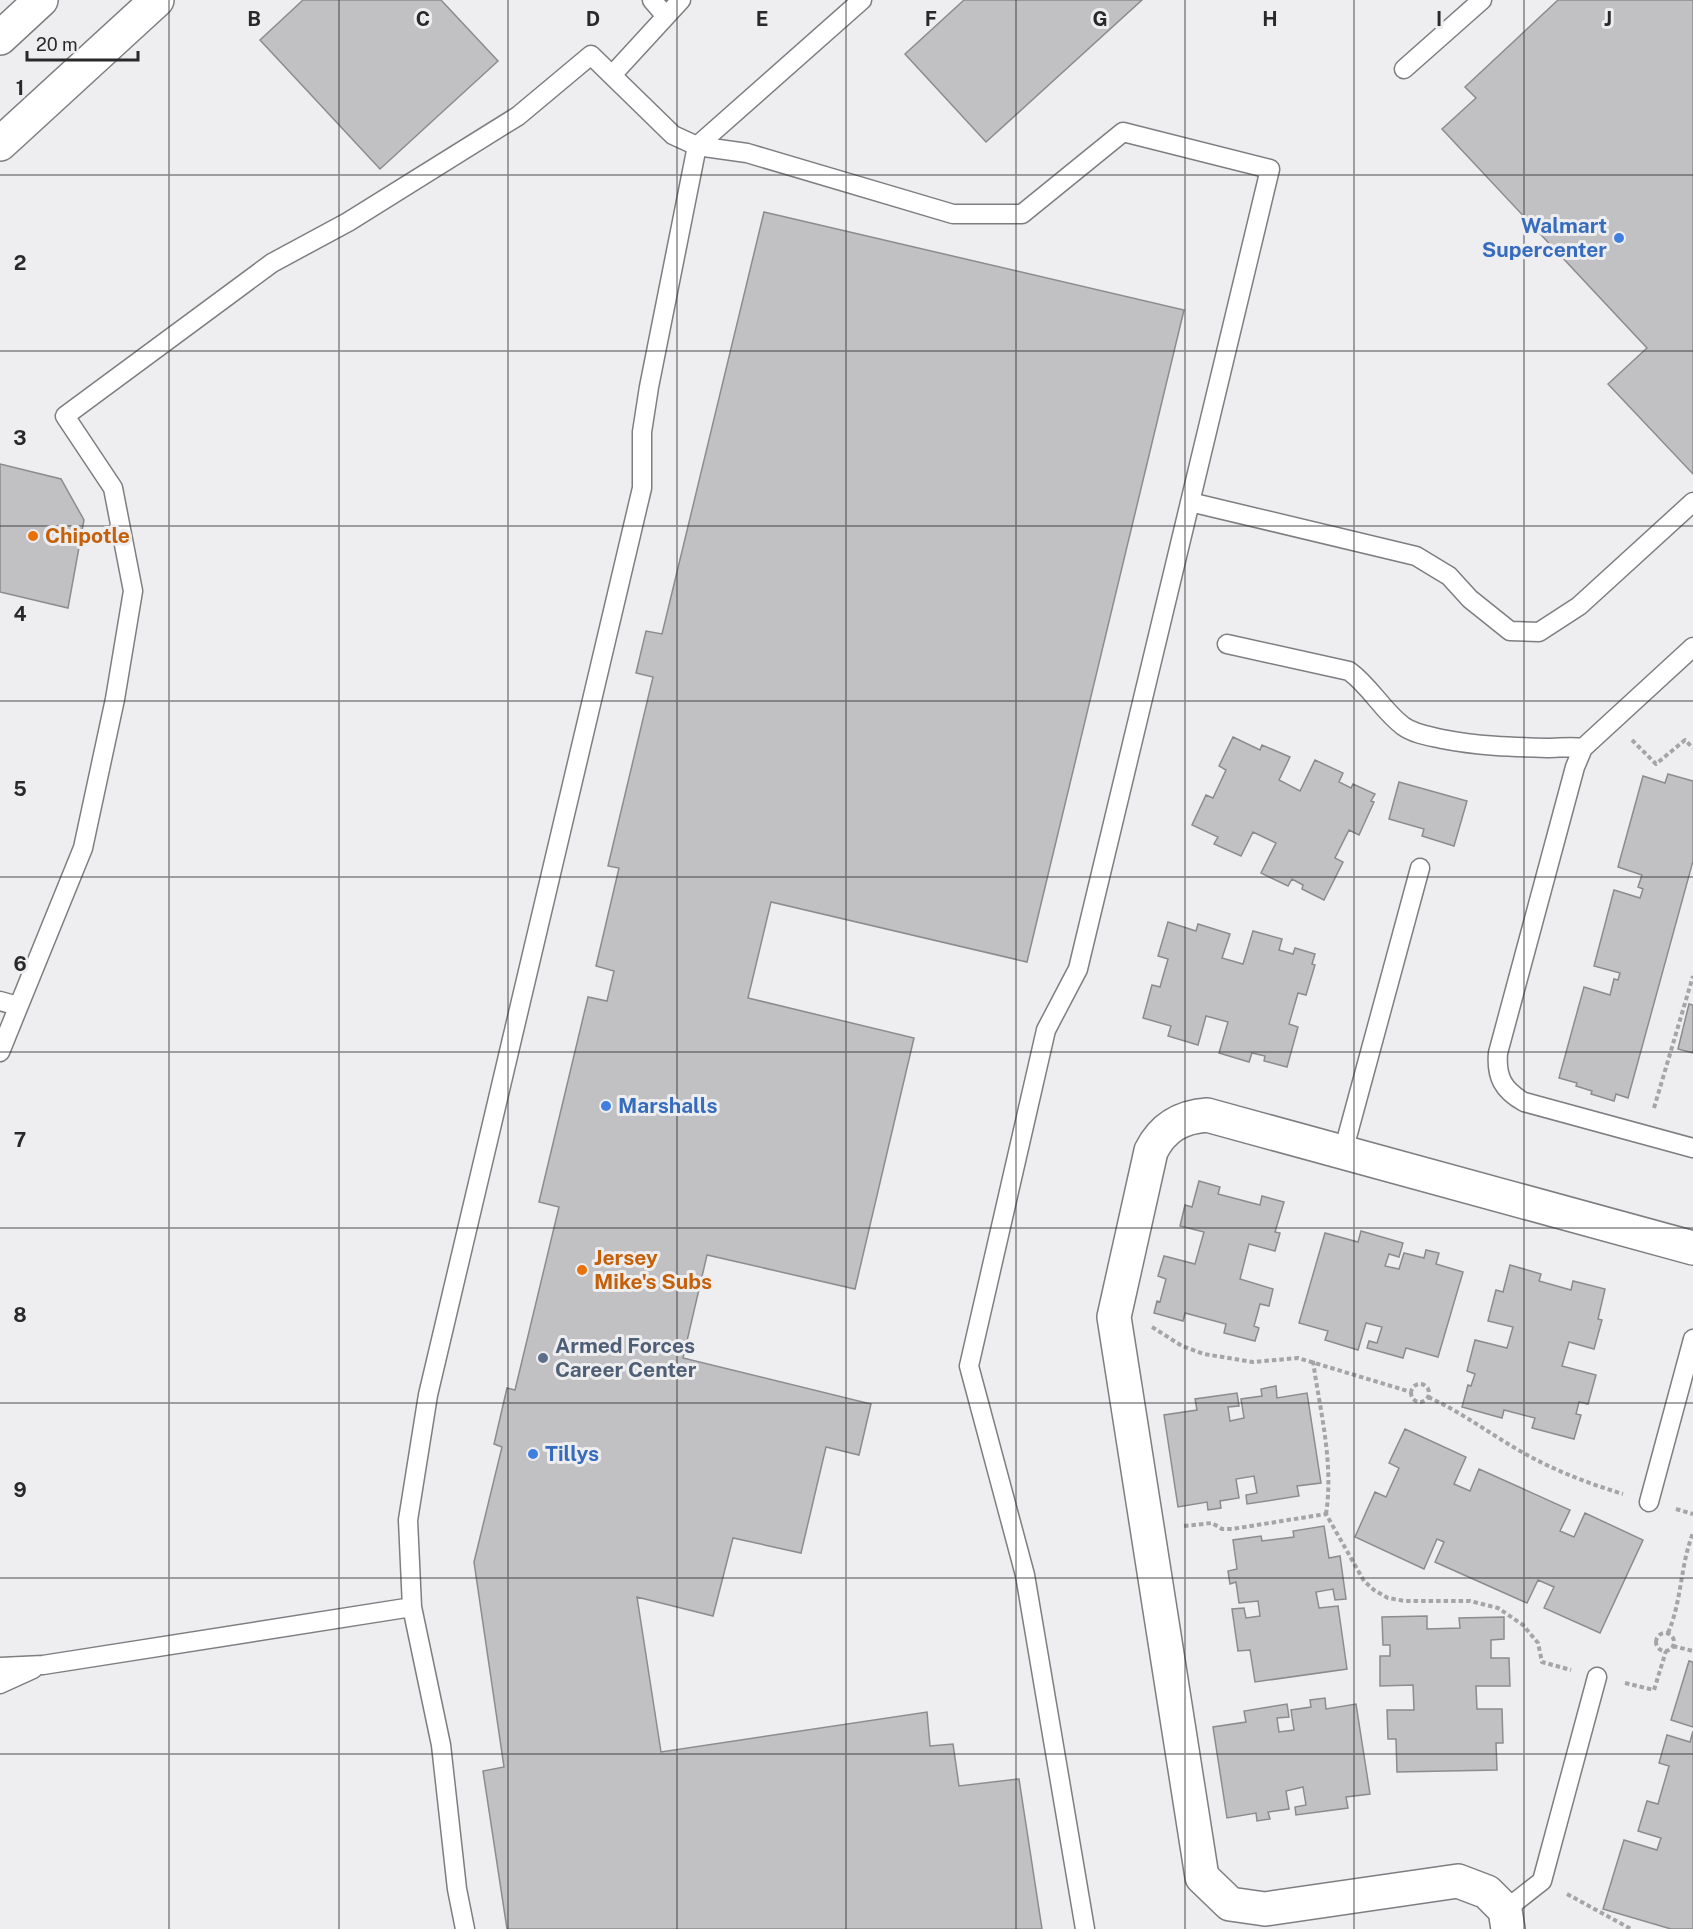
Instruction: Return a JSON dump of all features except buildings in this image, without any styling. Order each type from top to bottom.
[{"type":"street","points":[[0,38],[41,0]]},
{"type":"street","points":[[0,144],[157,0]]},
{"type":"street","points":[[1507,1920],[1487,1892],[1458,1881],[1265,1910],[1230,1904],[1202,1877],[1114,1317],[1151,1151],[1161,1134],[1170,1126],[1182,1119],[1207,1115],[1693,1248]]},
{"type":"lane","points":[[652,0],[665,15]]},
{"type":"lane","points":[[613,74],[681,0]]},
{"type":"lane","points":[[465,1929],[457,1889],[441,1745],[412,1607],[408,1520],[428,1395],[642,488],[642,432],[649,387],[697,146],[862,0]]},
{"type":"lane","points":[[1404,69],[1482,0]]},
{"type":"lane","points":[[0,1052],[83,848],[115,699],[133,591],[113,488],[65,416],[272,264],[348,222],[518,116],[591,55],[673,135],[697,146],[747,153],[953,214],[1022,214],[1123,132],[1270,169],[1078,969],[1046,1030],[969,1366],[1025,1575],[1085,1929]]},
{"type":"lane","points":[[1190,502],[1416,556],[1449,576],[1470,599],[1510,631],[1539,632],[1579,606],[1693,502]]},
{"type":"lane","points":[[1227,644],[1348,671],[1357,677],[1392,717],[1417,733],[1478,745],[1583,748]]},
{"type":"lane","points":[[1693,646],[1583,748],[1575,767],[1498,1053],[1497,1064],[1505,1086],[1512,1095],[1524,1102],[1693,1148]]},
{"type":"lane","points":[[1343,1152],[1420,868]]},
{"type":"lane","points":[[0,1001],[18,1006]]},
{"type":"lane","points":[[1649,1502],[1693,1339]]},
{"type":"lane","points":[[0,1667],[43,1665],[412,1607]]},
{"type":"lane","points":[[0,1684],[43,1665]]},
{"type":"lane","points":[[1507,1920],[1542,1881],[1597,1677]]},
{"type":"path","points":[[1612,720],[1656,764],[1685,740],[1693,748]]},
{"type":"path","points":[[1646,1135],[1693,977]]},
{"type":"path","points":[[1114,1317],[1148,1324],[1182,1346],[1212,1356],[1253,1362],[1298,1358],[1411,1392],[1414,1399],[1419,1402],[1428,1397]]},
{"type":"path","points":[[1313,1361],[1324,1426],[1328,1479],[1326,1514],[1364,1581],[1374,1590],[1388,1598],[1405,1601],[1470,1601],[1498,1608],[1523,1625],[1538,1643],[1542,1662],[1654,1690],[1666,1651],[1673,1646]]},
{"type":"path","points":[[1411,1392],[1416,1385],[1422,1384],[1428,1388],[1428,1397]]},
{"type":"path","points":[[1428,1397],[1447,1406],[1522,1452],[1578,1480],[1693,1514]]},
{"type":"path","points":[[1147,1530],[1212,1523],[1222,1529],[1232,1529],[1326,1514]]},
{"type":"path","points":[[1668,1634],[1677,1606],[1686,1552],[1693,1533]]},
{"type":"path","points":[[1666,1651],[1658,1648],[1659,1635],[1668,1634],[1673,1638],[1673,1646]]},
{"type":"path","points":[[1673,1646],[1693,1652]]},
{"type":"path","points":[[1542,1881],[1631,1929]]},
{"type":"place","name":"Walmart Supercenter","points":[[1619,238]]},
{"type":"place","name":"Chipotle","points":[[33,536]]},
{"type":"place","name":"Marshalls","points":[[606,1106]]},
{"type":"place","name":"Jersey Mike's Subs","points":[[582,1270]]},
{"type":"place","name":"Armed Forces Career Center","points":[[543,1358]]},
{"type":"place","name":"Tillys","points":[[533,1454]]}]
